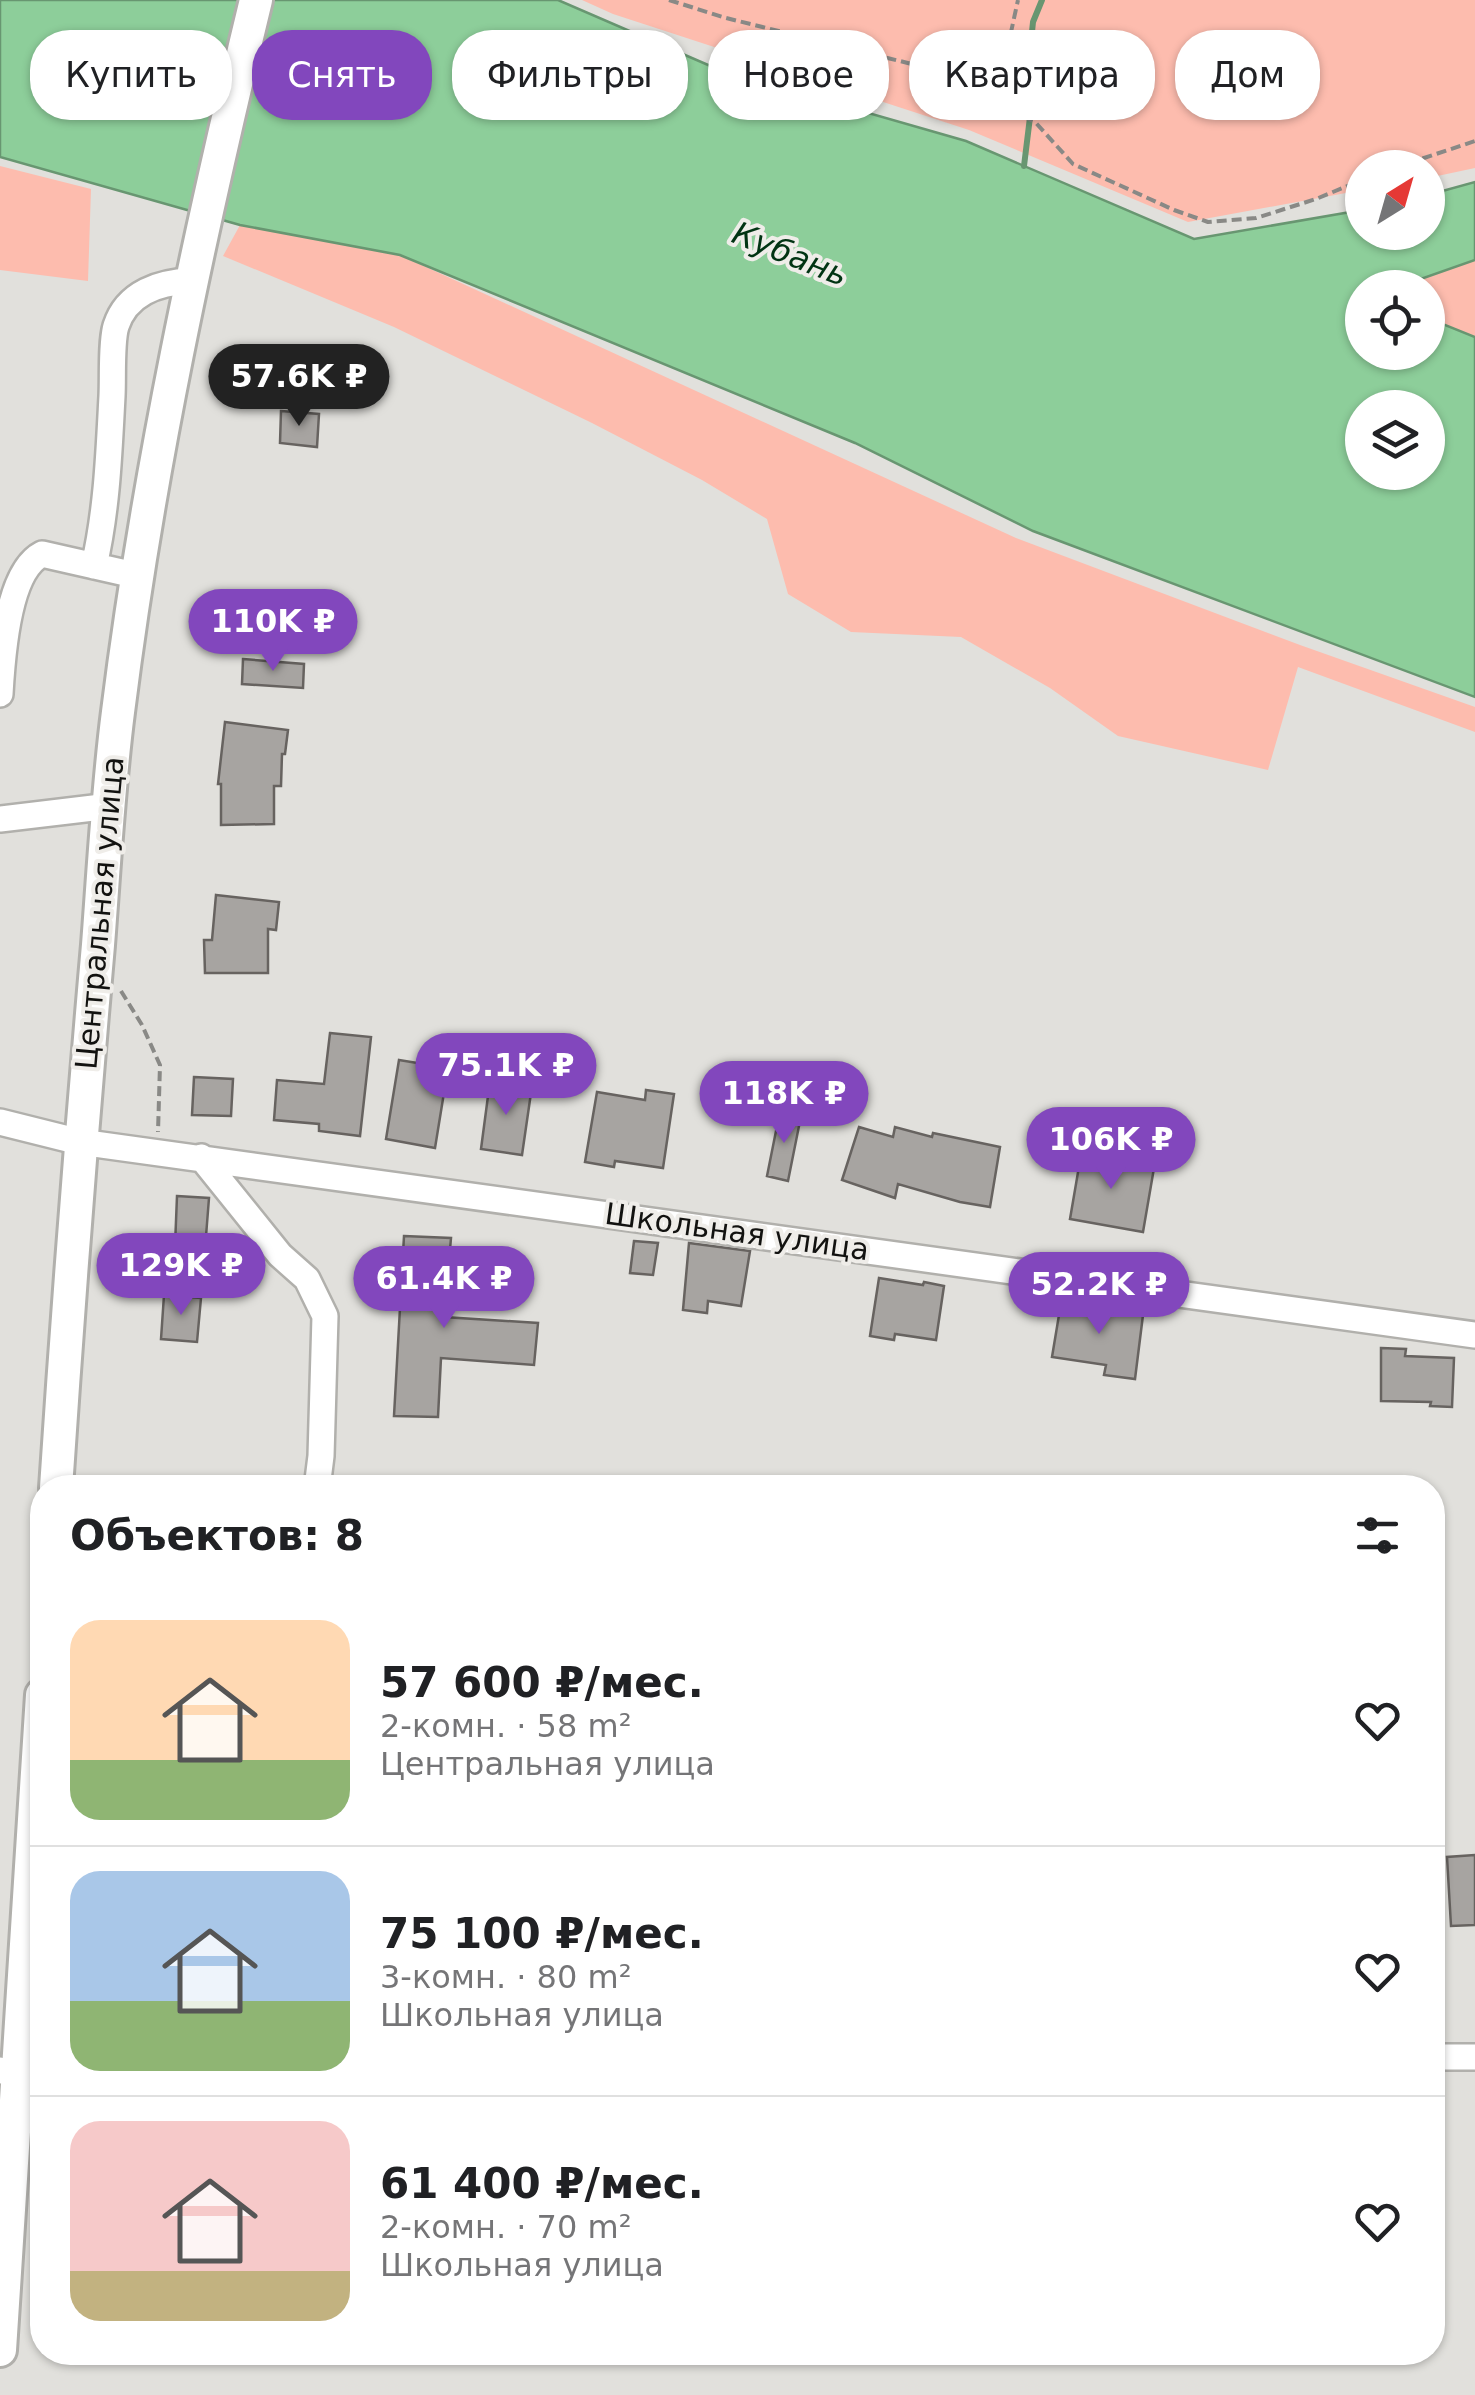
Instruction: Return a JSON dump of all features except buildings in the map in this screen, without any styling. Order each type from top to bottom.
[{"type":"main road","name":"Центральная улица","points":[[57,1475],[80,1142],[118,713],[179,343],[204,216],[256,0]]},
{"type":"main road","points":[[0,2350],[30,1901]]},
{"type":"street","points":[[94,566],[108,487],[116,327],[132,302],[145,292],[169,282],[192,281]]},
{"type":"street","points":[[0,694],[4,636],[31,561],[42,554],[139,576]]},
{"type":"street","points":[[0,819],[110,806]]},
{"type":"street","name":"Школьная улица","points":[[0,1122],[80,1142],[1475,1335]]},
{"type":"street","points":[[200,1157],[280,1256],[307,1280],[325,1316],[319,1475]]},
{"type":"street","points":[[1445,2057],[1475,2057]]},
{"type":"path","points":[[669,0],[909,63]]},
{"type":"path","points":[[1011,30],[1018,0]]},
{"type":"path","points":[[1031,120],[1073,164],[1208,222],[1256,218],[1345,187]]},
{"type":"path","points":[[1445,151],[1475,141]]},
{"type":"path","points":[[114,980],[142,1025],[160,1065],[158,1151]]},
{"type":"shaded area","points":[[582,0],[1475,0],[1475,168],[1445,174],[1445,150],[1345,150],[1345,193],[1188,222],[938,120],[1155,120],[1155,30],[909,30],[909,110],[889,104],[889,30],[708,30],[708,45],[688,38],[688,30],[662,30]]},
{"type":"shaded area","points":[[0,166],[91,189],[88,281],[0,270]]},
{"type":"shaded area","points":[[240,225],[400,255],[1016,538],[1475,707],[1475,732],[1298,667],[1268,770],[1118,736],[1050,688],[961,637],[851,632],[788,594],[767,519],[592,423],[394,327],[223,256]]},
{"type":"shaded area","points":[[1475,260],[1475,337],[1445,325],[1445,271]]},
{"type":"water","name":"Кубань","points":[[0,0],[558,0],[627,30],[452,30],[452,120],[688,120],[688,56],[708,65],[708,120],[889,119],[966,141],[1194,239],[1345,213],[1345,250],[1445,250],[1445,190],[1475,182],[1475,260],[1445,271],[1345,270],[1345,370],[1445,370],[1445,325],[1475,337],[1475,697],[1033,531],[855,443],[400,255],[240,225],[0,157]]},
{"type":"waterway","points":[[1024,166],[1031,109],[1028,71],[1033,22],[1042,0]]}]
